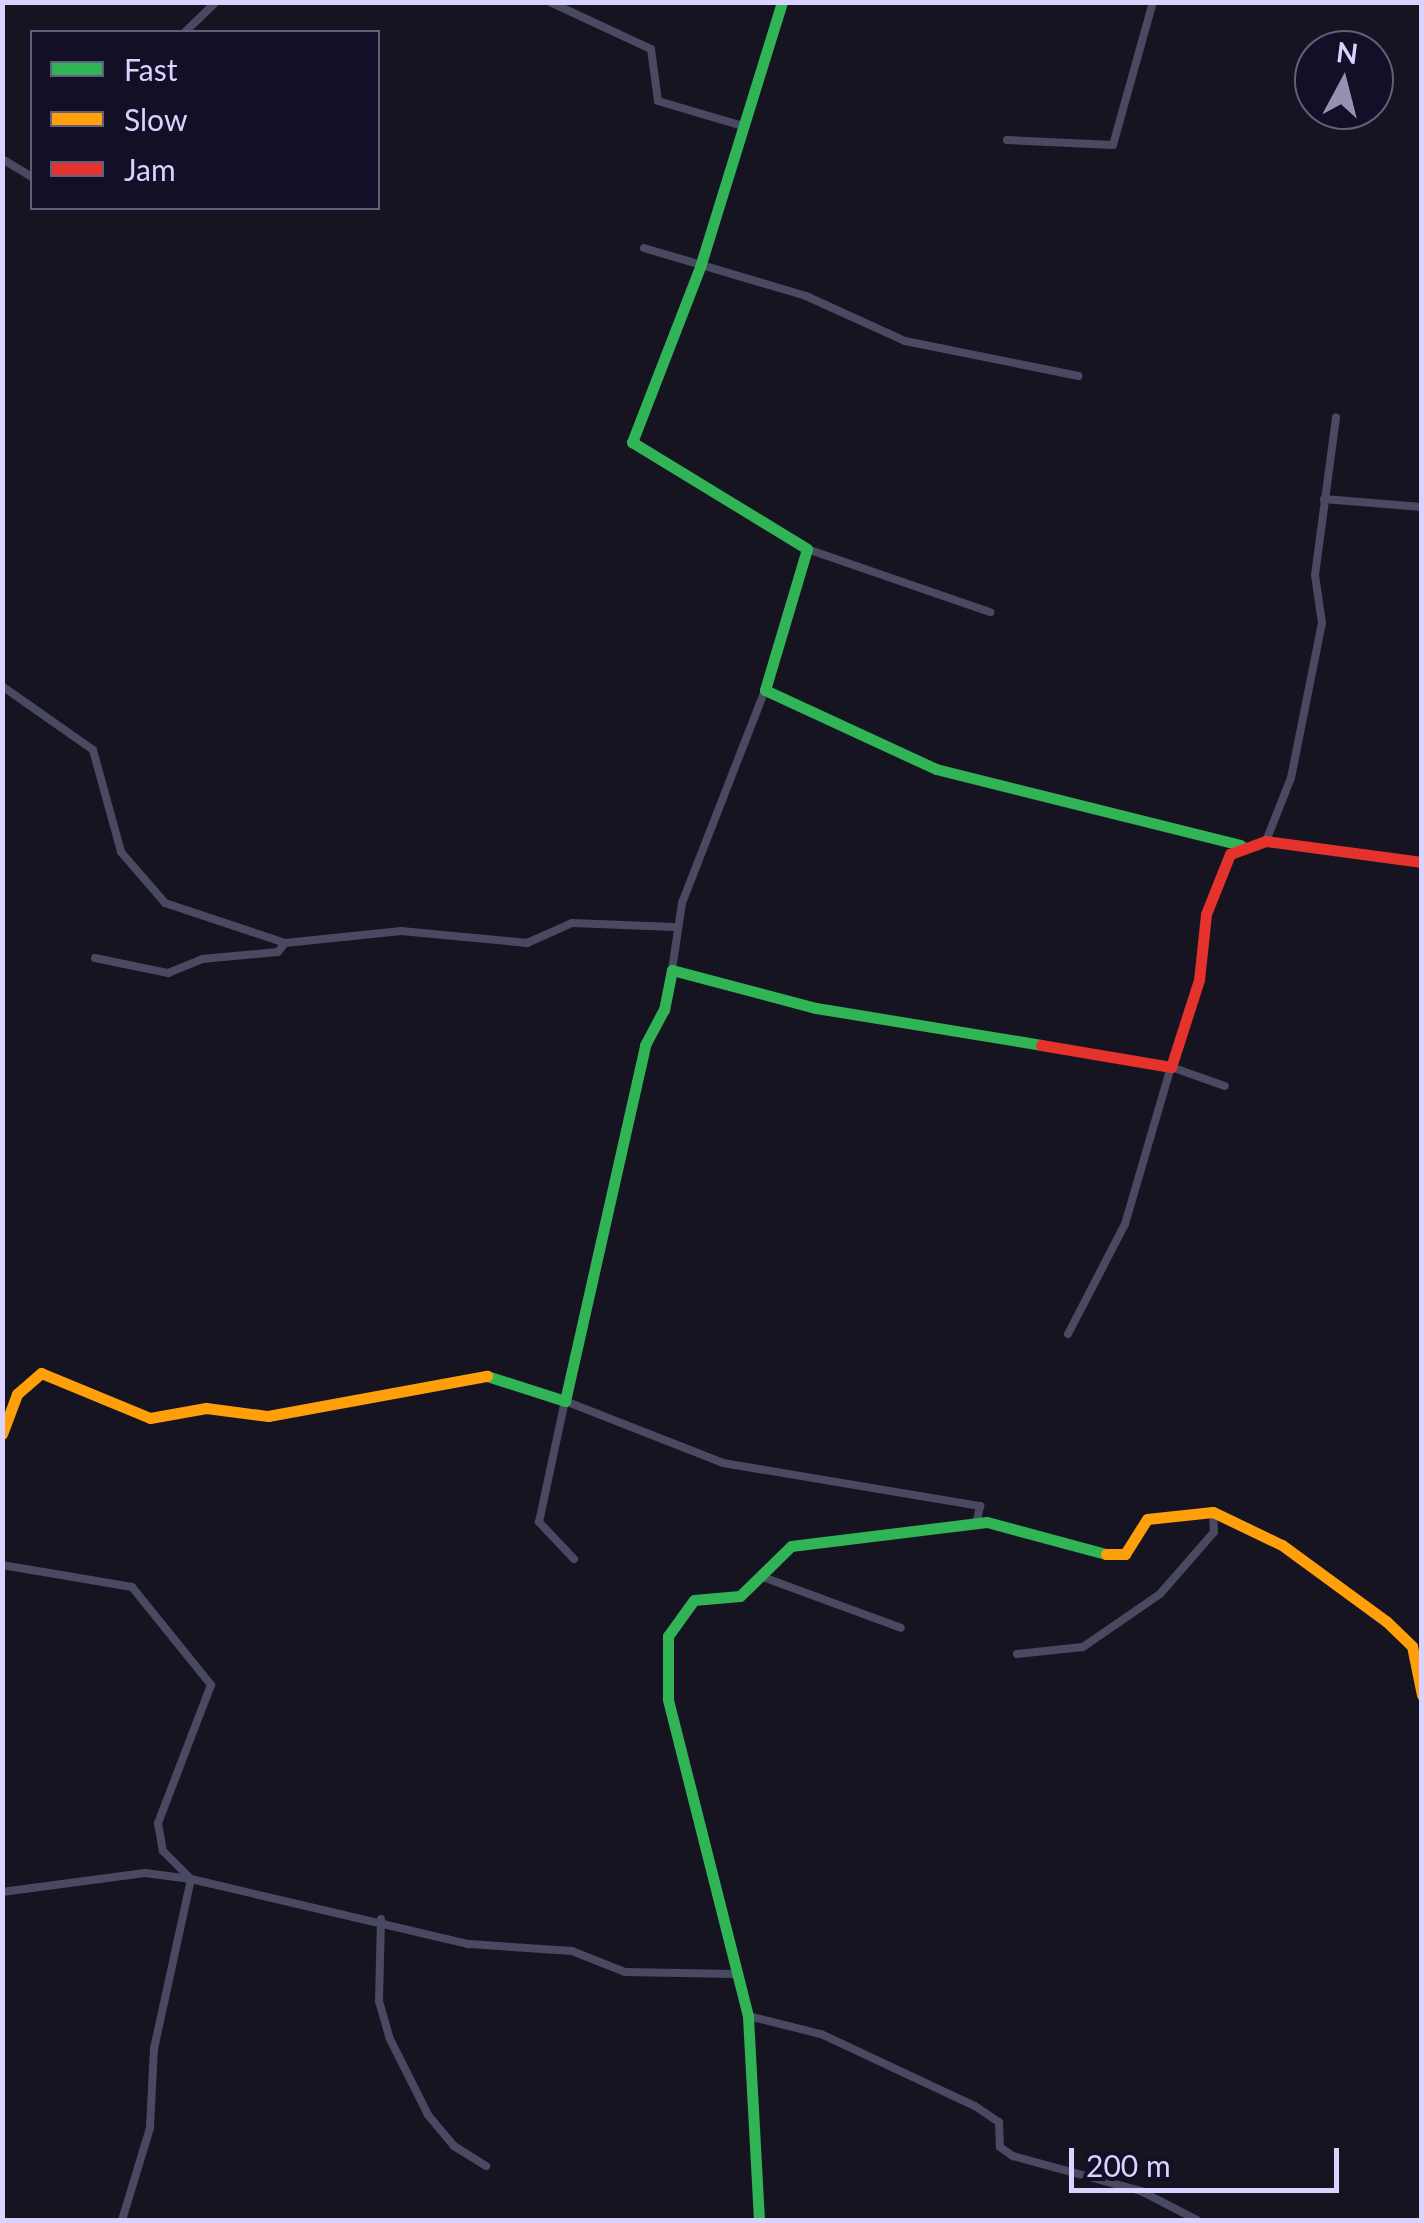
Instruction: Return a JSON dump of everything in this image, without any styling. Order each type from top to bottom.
[{"type":"street","points":[[187,30],[216,2]]},
{"type":"street","points":[[550,2],[652,49],[658,101],[744,126]]},
{"type":"street","points":[[782,2],[700,267],[632,442],[807,549],[990,612]]},
{"type":"street","points":[[1007,140],[1114,145],[1153,2]]},
{"type":"street","points":[[2,159],[30,176]]},
{"type":"street","points":[[644,248],[806,296],[905,340],[1078,376]]},
{"type":"street","points":[[1266,841],[1296,756],[1322,623],[1315,574],[1336,416]]},
{"type":"street","points":[[1324,499],[1422,507]]},
{"type":"street","points":[[574,1559],[539,1522],[646,1044],[664,1010],[672,970],[674,927],[765,690],[807,549]]},
{"type":"street","points":[[2,686],[93,750],[121,852],[165,903],[285,944],[401,931],[527,942],[572,923],[674,927]]},
{"type":"street","points":[[765,690],[936,769],[1185,837],[1242,845],[1266,841],[1422,862]]},
{"type":"street","points":[[1068,1334],[1125,1224],[1171,1067],[1183,1047],[1219,873],[1242,845]]},
{"type":"street","points":[[95,958],[168,974],[202,960],[278,952],[285,944]]},
{"type":"street","points":[[672,970],[816,1008],[1171,1067],[1225,1086]]},
{"type":"street","points":[[2,1434],[6,1408],[30,1377],[41,1373],[150,1418],[229,1408],[268,1416],[464,1375],[497,1377],[724,1464],[980,1506],[981,1520],[791,1546],[740,1596],[694,1600],[664,1653],[705,1869],[748,2016],[760,2220]]},
{"type":"street","points":[[961,1523],[1114,1556],[1125,1554],[1147,1518],[1214,1512],[1282,1544],[1386,1621],[1412,1646],[1422,1695]]},
{"type":"street","points":[[1017,1654],[1083,1646],[1160,1594],[1214,1532],[1214,1512]]},
{"type":"street","points":[[2,1565],[132,1587],[211,1684],[158,1823],[162,1851],[191,1880]]},
{"type":"street","points":[[759,1576],[902,1628]]},
{"type":"street","points":[[2,1892],[145,1873],[381,1919],[470,1944],[572,1952],[625,1972],[735,1974]]},
{"type":"street","points":[[122,2220],[150,2128],[154,2048],[191,1880]]},
{"type":"street","points":[[381,1919],[379,2001],[389,2037],[428,2115],[454,2146],[486,2166]]},
{"type":"street","points":[[748,2016],[821,2034],[975,2106],[999,2122],[1000,2147],[1013,2156],[1141,2191],[1196,2220]]},
{"type":"traffic: fast","points":[[782,2],[700,267],[632,442],[807,549],[765,690],[936,769],[1241,845]]},
{"type":"traffic: fast","points":[[487,1376],[565,1401],[645,1045],[664,1010],[672,970],[816,1008],[1041,1045]]},
{"type":"traffic: fast","points":[[759,2220],[748,2016],[668,1699],[668,1636],[694,1600],[740,1596],[791,1546],[987,1522],[1106,1554]]},
{"type":"traffic: slow","points":[[2,1434],[17,1394],[41,1373],[150,1418],[206,1408],[268,1416],[487,1376]]},
{"type":"traffic: slow","points":[[1106,1554],[1125,1554],[1147,1519],[1213,1512],[1282,1545],[1386,1621],[1412,1646],[1422,1695]]},
{"type":"traffic: jam","points":[[1041,1045],[1171,1067],[1199,980],[1206,914],[1230,854],[1266,841],[1422,862]]}]
